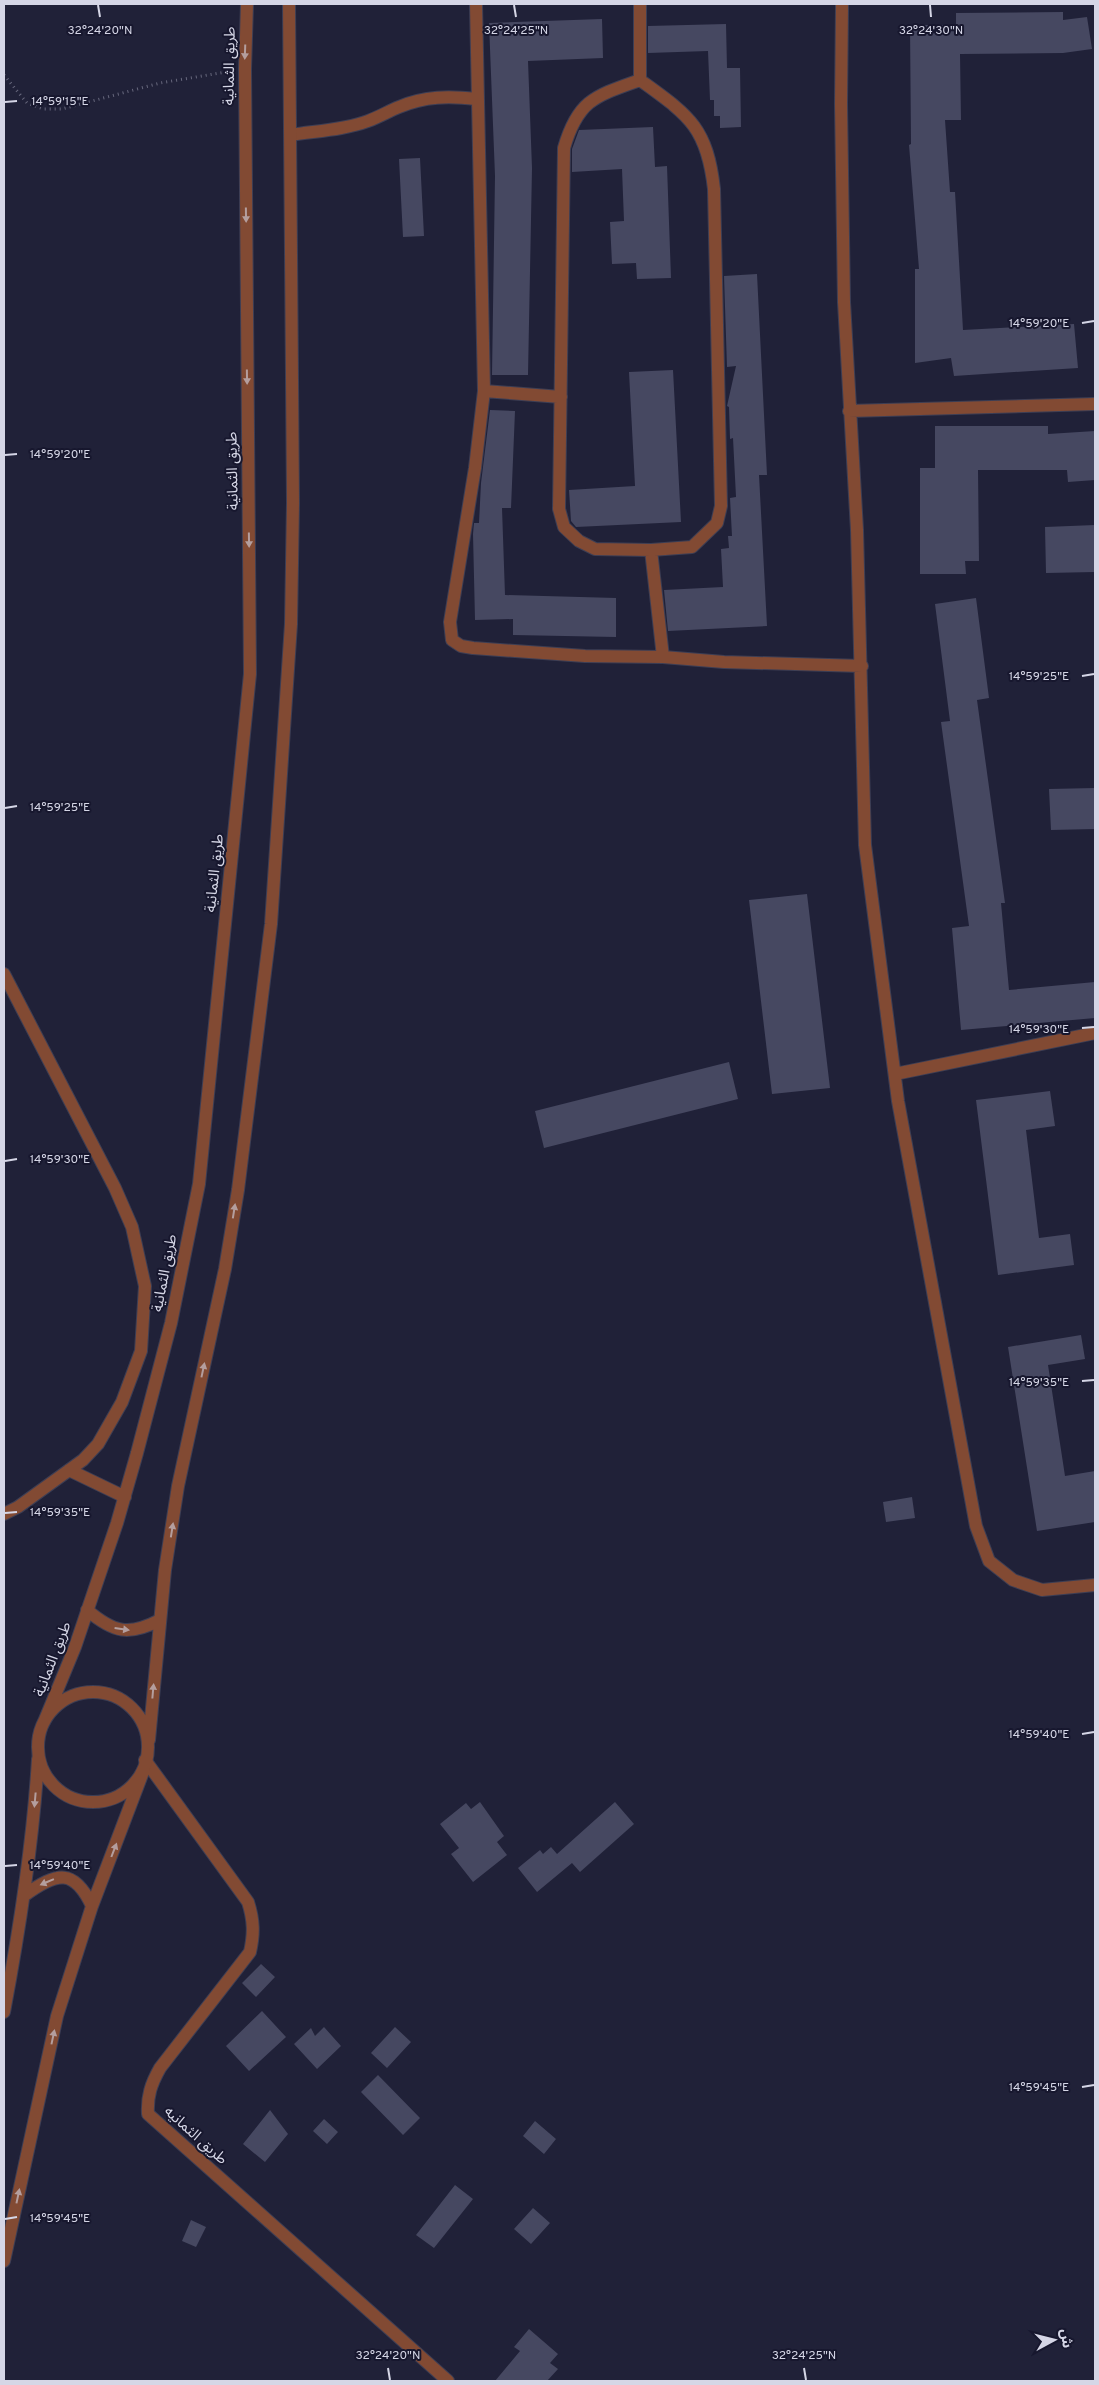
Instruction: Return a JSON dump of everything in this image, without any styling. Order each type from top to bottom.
[{"type":"street","name":"طريق الثمانية","points":[[44,1722],[75,1647],[125,1497],[171,1323],[198,1184],[249,690],[245,69],[247,4]]},
{"type":"street","points":[[4,2261],[57,2016],[92,1906],[144,1766],[149,1740],[165,1570],[178,1486],[225,1269],[236,1199],[271,924],[291,615],[293,503],[289,4]]},
{"type":"street","points":[[476,4],[476,99],[484,391],[475,468],[450,622],[452,640],[461,646],[488,650],[585,656],[663,657],[724,662],[862,666]]},
{"type":"street","points":[[640,4],[640,80]]},
{"type":"street","points":[[842,4],[841,104],[844,302],[857,530],[862,666],[865,845],[895,1074],[976,1526],[989,1561],[1013,1580],[1042,1590],[1095,1585]]},
{"type":"street","points":[[640,80],[673,103],[692,121],[704,139],[711,162],[715,199],[721,506],[717,523],[692,547],[651,550],[595,549],[579,541],[564,527],[559,509],[564,148],[569,129],[581,109],[604,93],[640,80]]},
{"type":"street","points":[[291,135],[359,124],[398,107],[432,97],[450,96],[476,99]]},
{"type":"street","points":[[484,391],[561,397]]},
{"type":"street","points":[[849,410],[1095,404]]},
{"type":"street","points":[[651,550],[663,657]]},
{"type":"street","points":[[4,974],[115,1188],[132,1227],[145,1286],[141,1350],[122,1402],[98,1444],[83,1460],[4,1514]]},
{"type":"street","points":[[895,1074],[1095,1032]]},
{"type":"street","points":[[69,1470],[125,1497]]},
{"type":"street","points":[[87,1610],[102,1623],[122,1631],[142,1629],[160,1620]]},
{"type":"street","points":[[4,2012],[25,1895],[39,1736],[44,1722],[52,1710],[63,1700],[76,1694],[101,1692],[124,1700],[141,1718],[149,1740]]},
{"type":"street","points":[[38,1751],[42,1766],[49,1779],[59,1790],[77,1800],[97,1802],[117,1797],[132,1786],[144,1766]]},
{"type":"street","name":"طريق الثمانيه","points":[[144,1766],[248,1902],[254,1931],[250,1952],[160,2068],[152,2082],[147,2097],[148,2114],[448,2381]]},
{"type":"street","points":[[25,1895],[54,1878],[70,1878],[83,1888],[92,1906]]},
{"type":"path","points":[[4,75],[27,103],[43,109],[62,109],[160,83],[245,69]]},
{"type":"building","points":[[1063,12],[1063,20],[1087,17],[1092,49],[1063,53],[960,54],[961,120],[945,120],[950,192],[955,192],[963,330],[1074,324],[1078,368],[954,376],[951,358],[915,363],[915,269],[919,269],[909,145],[911,144],[910,25],[956,25],[956,13]]},
{"type":"building","points":[[602,19],[603,58],[528,61],[532,168],[528,375],[492,375],[495,176],[489,23]]},
{"type":"building","points":[[726,24],[727,68],[740,68],[741,127],[720,128],[720,116],[714,116],[714,100],[710,100],[708,51],[648,53],[648,26]]},
{"type":"building","points":[[653,127],[655,167],[667,166],[671,278],[637,279],[636,263],[612,264],[610,222],[624,221],[622,169],[572,172],[572,149],[579,130]]},
{"type":"building","points":[[420,158],[424,236],[403,237],[399,159]]},
{"type":"building","points":[[757,274],[767,475],[759,475],[767,626],[668,631],[664,590],[723,587],[721,549],[729,548],[728,536],[732,536],[730,498],[736,497],[733,438],[730,439],[729,407],[727,406],[736,366],[727,367],[724,276]]},
{"type":"building","points":[[673,370],[681,522],[576,527],[571,521],[569,490],[635,486],[629,372]]},
{"type":"building","points":[[490,410],[515,411],[511,508],[502,508],[505,595],[616,598],[616,637],[513,635],[513,619],[475,620],[473,534],[474,523],[479,523],[481,483]]},
{"type":"building","points":[[935,426],[1048,426],[1048,434],[1095,431],[1095,480],[1068,482],[1067,470],[978,470],[979,561],[965,561],[966,574],[920,574],[920,468],[935,468]]},
{"type":"building","points":[[1095,525],[1095,572],[1046,573],[1045,527]]},
{"type":"building","points":[[976,598],[989,698],[977,700],[1005,903],[1001,903],[1009,990],[1095,982],[1095,1018],[961,1030],[952,928],[969,926],[941,722],[950,721],[935,604]]},
{"type":"building","points":[[1095,788],[1095,829],[1051,830],[1049,789]]},
{"type":"building","points":[[807,894],[830,1088],[772,1094],[749,900]]},
{"type":"building","points":[[729,1062],[738,1099],[544,1148],[535,1111]]},
{"type":"building","points":[[1050,1091],[1055,1126],[1026,1130],[1039,1238],[1070,1234],[1074,1265],[998,1275],[976,1100]]},
{"type":"building","points":[[1081,1335],[1085,1359],[1048,1365],[1065,1476],[1095,1471],[1095,1522],[1037,1531],[1008,1347]]},
{"type":"building","points":[[912,1497],[915,1518],[886,1522],[883,1502]]},
{"type":"building","points":[[480,1802],[504,1836],[497,1842],[507,1855],[473,1882],[451,1854],[459,1848],[440,1824],[466,1803],[471,1809]]},
{"type":"building","points":[[615,1802],[634,1824],[580,1872],[572,1863],[537,1892],[518,1868],[540,1850],[543,1854],[551,1847],[557,1854]]},
{"type":"building","points":[[261,1964],[275,1977],[256,1997],[242,1983]]},
{"type":"building","points":[[262,2011],[286,2037],[249,2071],[226,2046]]},
{"type":"building","points":[[324,2027],[341,2046],[317,2069],[294,2044],[311,2028],[315,2036]]},
{"type":"building","points":[[395,2027],[411,2042],[387,2068],[371,2053]]},
{"type":"building","points":[[378,2075],[420,2118],[403,2135],[361,2092]]},
{"type":"building","points":[[270,2110],[288,2134],[265,2162],[243,2144]]},
{"type":"building","points":[[324,2119],[338,2132],[327,2144],[313,2131]]},
{"type":"building","points":[[535,2121],[556,2139],[544,2154],[523,2136]]},
{"type":"building","points":[[455,2185],[473,2199],[434,2248],[416,2235]]},
{"type":"building","points":[[533,2208],[550,2223],[531,2244],[514,2229]]},
{"type":"building","points":[[191,2220],[206,2227],[196,2247],[182,2241]]},
{"type":"building","points":[[529,2329],[558,2354],[550,2363],[558,2369],[547,2381],[495,2381],[520,2351],[514,2347]]}]
